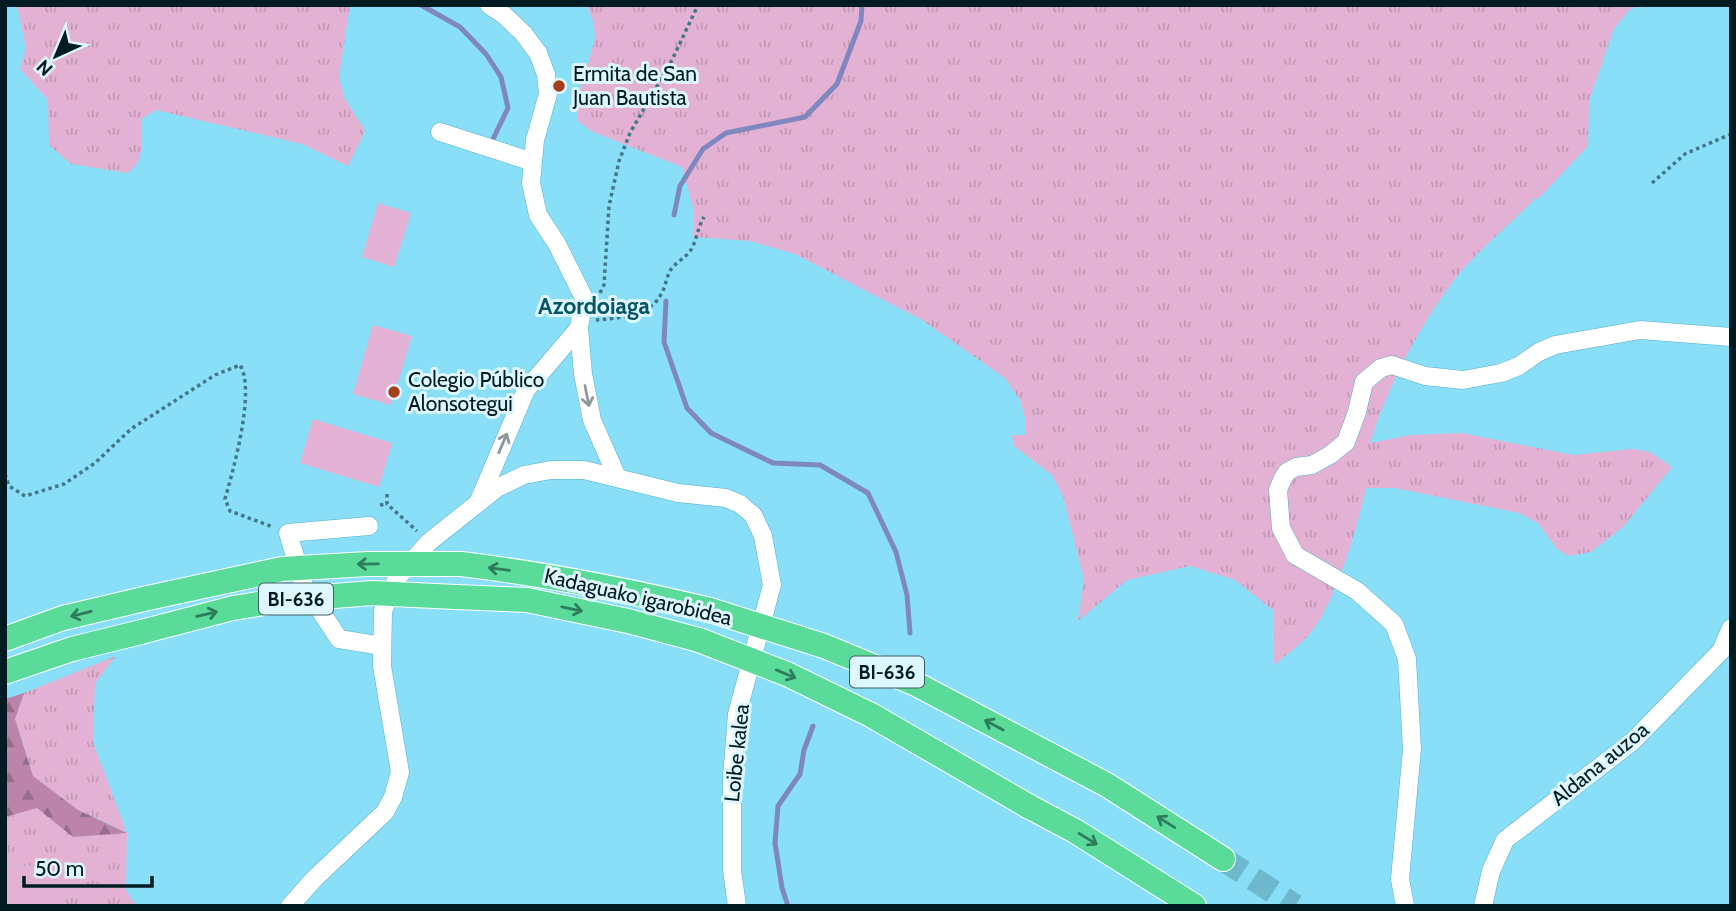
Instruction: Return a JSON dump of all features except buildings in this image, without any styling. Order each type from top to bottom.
[{"type":"highway","name":"Kadaguako igarobidea","points":[[5,639],[63,618],[282,569],[368,564],[461,564],[528,572],[642,593],[710,610],[824,646],[916,684],[1107,785],[1223,859]]},
{"type":"highway","name":"Kadaguako igarobidea","points":[[5,672],[72,649],[233,608],[284,600],[372,593],[527,600],[628,621],[699,640],[787,674],[871,715],[1075,831],[1194,906]]},
{"type":"street","points":[[489,5],[523,33],[538,53],[546,74],[548,94],[535,140],[531,183],[538,215],[557,244],[584,298],[579,325],[583,374],[592,420],[617,477]]},
{"type":"street","points":[[440,132],[533,162]]},
{"type":"street","points":[[476,506],[526,390],[579,325]]},
{"type":"street","points":[[1405,906],[1400,878],[1412,749],[1407,659],[1394,624],[1357,591],[1294,555],[1281,528],[1278,489],[1282,480],[1287,472],[1296,467],[1312,465],[1346,442],[1364,382],[1381,368],[1392,365],[1425,376],[1463,380],[1501,373],[1555,345],[1640,330],[1731,337]]},
{"type":"street","name":"Loibe kalea","points":[[290,906],[340,853],[384,812],[393,797],[400,772],[382,666],[382,646],[383,611],[397,578],[429,542],[498,488],[524,475],[551,470],[584,470],[678,493],[726,498],[740,504],[753,515],[763,536],[772,585],[737,714],[732,778],[732,870],[737,906]]},
{"type":"street","points":[[369,526],[288,533],[304,586],[339,639],[382,646]]},
{"type":"street","name":"Aldana auzoa","points":[[1483,906],[1491,871],[1505,840],[1633,741],[1721,652],[1731,628]]},
{"type":"path","points":[[604,285],[610,206],[619,161],[630,133],[672,60],[698,5]]},
{"type":"path","points":[[1651,183],[1685,154],[1731,134]]},
{"type":"path","points":[[579,325],[618,318],[643,311],[654,304],[661,296],[671,268],[691,250],[697,229],[704,217]]},
{"type":"path","points":[[5,476],[9,486],[25,496],[64,484],[95,463],[131,429],[215,374],[240,365],[244,371],[246,394],[237,458],[225,499],[226,505],[230,511],[288,533]]},
{"type":"path","points":[[387,494],[387,504],[429,542]]},
{"type":"path","points":[[380,505],[387,504]]},
{"type":"green space","points":[[17,5],[350,5],[339,77],[344,97],[365,131],[348,166],[302,144],[156,110],[141,119],[140,156],[128,173],[71,164],[49,145],[48,100],[20,69],[26,48]]},
{"type":"green space","points":[[587,5],[1641,5],[1629,10],[1614,29],[1589,101],[1588,146],[1538,199],[1529,198],[1534,200],[1472,259],[1450,286],[1409,351],[1377,421],[1370,443],[1411,435],[1462,433],[1573,455],[1632,449],[1650,452],[1672,467],[1623,527],[1591,552],[1568,556],[1557,549],[1538,523],[1519,513],[1395,488],[1366,488],[1351,545],[1327,607],[1307,637],[1274,665],[1274,611],[1235,580],[1190,566],[1127,580],[1078,621],[1084,579],[1063,496],[1052,475],[1014,446],[1012,435],[1025,435],[1026,421],[1020,400],[1005,378],[922,320],[795,254],[750,241],[694,237],[693,207],[682,167],[591,131],[577,120],[578,98],[595,39],[594,23]]},
{"type":"green space","points":[[378,203],[411,213],[394,267],[362,257]]},
{"type":"green space","points":[[373,325],[412,336],[391,405],[353,394]]},
{"type":"green space","points":[[313,419],[392,443],[379,487],[300,463]]},
{"type":"green space","points":[[116,656],[95,683],[93,742],[127,833],[126,890],[136,906],[66,906],[57,869],[5,864],[5,817],[37,807],[73,837],[126,832],[78,810],[33,776],[15,719],[24,693]]},
{"type":"green space","points":[[24,693],[15,719],[33,776],[78,810],[127,833],[73,837],[37,808],[5,817],[5,699]]},
{"type":"green space","points":[[5,864],[57,869],[66,906],[5,906]]},
{"type":"waterway","points":[[421,5],[460,27],[486,54],[501,77],[508,108],[493,139]]},
{"type":"waterway","points":[[674,215],[680,186],[703,149],[726,133],[805,117],[837,84],[861,21],[862,5]]},
{"type":"waterway","points":[[666,301],[664,342],[687,408],[711,433],[773,463],[820,465],[868,493],[896,552],[907,595],[910,633]]},
{"type":"waterway","points":[[788,906],[782,888],[775,843],[778,806],[800,774],[804,750],[813,726]]},
{"type":"tunnel","points":[[1223,859],[1295,906]]},
{"type":"place","name":"Ermita de San Juan Bautista","points":[[559,86]]},
{"type":"place","name":"Colegio Público Alonsotegui","points":[[394,392]]},
{"type":"district","name":"Azordoiaga","points":[[594,306]]}]
